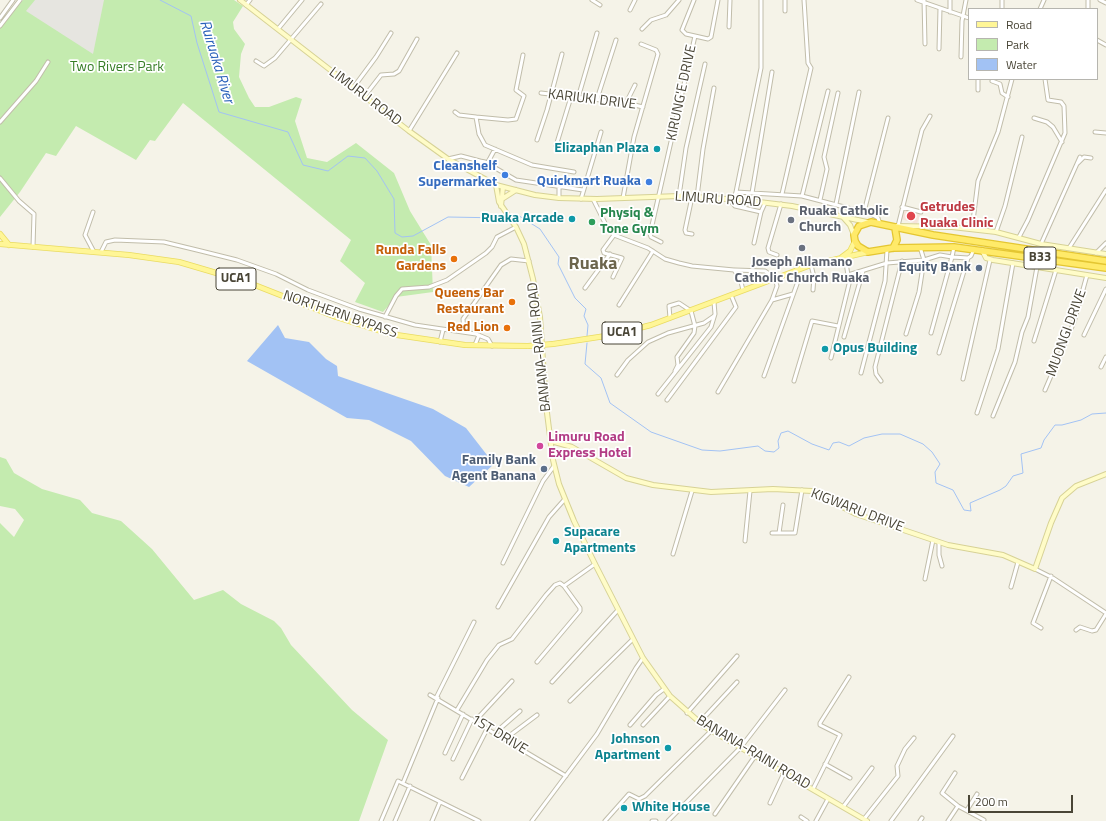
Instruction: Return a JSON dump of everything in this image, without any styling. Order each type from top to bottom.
[{"type":"highway","points":[[868,252],[862,250],[855,238],[859,226],[868,222],[894,227],[897,240],[890,249]]},
{"type":"highway","name":"B33","points":[[894,227],[1014,248],[1106,261]]},
{"type":"highway","name":"NORTHERN BYPASS","points":[[868,252],[920,247],[954,247],[974,249]]},
{"type":"highway","name":"B33","points":[[974,249],[1106,268]]},
{"type":"main road","name":"LIMURU ROAD","points":[[240,0],[409,131],[448,159],[496,185],[559,198],[593,199],[679,196],[734,199],[781,204],[868,222]]},
{"type":"main road","points":[[496,185],[501,206]]},
{"type":"main road","points":[[501,206],[503,187]]},
{"type":"main road","points":[[502,198],[516,190]]},
{"type":"main road","name":"BANANA-RAINI ROAD","points":[[501,206],[512,219],[529,260],[540,317],[546,405],[554,466],[565,498],[595,564],[644,658],[664,689],[699,723],[865,820]]},
{"type":"main road","points":[[842,216],[850,225],[855,238],[850,251],[843,258]]},
{"type":"main road","points":[[894,227],[972,229],[996,232],[1041,244],[1106,254]]},
{"type":"main road","points":[[0,234],[9,245]]},
{"type":"main road","name":"NORTHERN BYPASS","points":[[0,244],[151,257],[200,267],[247,282],[336,317],[390,334],[465,345],[492,346],[553,344],[612,335],[659,323],[796,270],[868,252]]},
{"type":"main road","points":[[982,250],[986,258],[990,260],[1106,278]]},
{"type":"main road","name":"KIGWARU DRIVE","points":[[551,441],[572,447],[610,469],[637,482],[692,491],[802,490],[819,495],[856,514],[939,542],[1003,555],[1035,569]]},
{"type":"main road","points":[[1035,569],[1062,498],[1076,486],[1106,474]]},
{"type":"street","points":[[0,18],[13,0]]},
{"type":"street","points":[[0,26],[20,0]]},
{"type":"street","points":[[246,5],[250,0]]},
{"type":"street","points":[[278,29],[302,0]]},
{"type":"street","points":[[592,0],[600,5]]},
{"type":"street","points":[[630,10],[635,0]]},
{"type":"street","points":[[642,29],[651,20],[666,15],[679,0]]},
{"type":"street","name":"KIRUNG'E DRIVE","points":[[661,242],[650,236],[695,36],[686,34],[682,30],[694,0]]},
{"type":"street","points":[[695,36],[708,39],[711,37],[718,0]]},
{"type":"street","points":[[729,27],[730,0]]},
{"type":"street","points":[[734,199],[761,68],[761,0]]},
{"type":"street","points":[[785,0],[785,10]]},
{"type":"street","points":[[782,194],[811,68],[808,63],[804,0]]},
{"type":"street","points":[[917,0],[924,1],[968,18]]},
{"type":"street","points":[[950,0],[950,12]]},
{"type":"street","points":[[961,56],[966,0]]},
{"type":"street","points":[[1100,0],[1106,2]]},
{"type":"street","points":[[924,1],[925,44]]},
{"type":"street","points":[[256,61],[264,66],[291,40],[321,4]]},
{"type":"street","points":[[8,7],[13,10]]},
{"type":"street","points":[[939,49],[940,8]]},
{"type":"street","points":[[353,88],[376,57],[391,33]]},
{"type":"street","points":[[578,98],[597,33]]},
{"type":"street","points":[[364,97],[381,75],[394,74],[399,71],[417,39]]},
{"type":"street","points":[[597,99],[616,40]]},
{"type":"street","name":"KARIUKI DRIVE","points":[[623,198],[634,137],[658,54],[656,50],[642,44]]},
{"type":"street","points":[[409,131],[456,53]]},
{"type":"street","points":[[537,140],[562,54]]},
{"type":"street","points":[[455,112],[459,115],[476,117],[508,120],[516,119],[524,96],[516,90],[523,55]]},
{"type":"street","points":[[0,122],[36,82],[48,62]]},
{"type":"street","name":"KIRUNG'E DRIVE","points":[[679,196],[686,148],[705,64]]},
{"type":"street","points":[[752,193],[772,72]]},
{"type":"street","points":[[978,80],[978,90]]},
{"type":"street","points":[[972,229],[978,180],[998,132],[1012,80]]},
{"type":"street","points":[[1019,237],[1028,220],[1065,133],[1064,106],[1061,102],[1048,100],[1045,80]]},
{"type":"street","points":[[992,81],[1000,84],[1002,93],[1008,97]]},
{"type":"street","points":[[626,103],[635,85]]},
{"type":"street","points":[[697,197],[703,149],[714,88]]},
{"type":"street","points":[[802,196],[828,91]]},
{"type":"street","points":[[836,204],[859,92]]},
{"type":"street","name":"KARIUKI DRIVE","points":[[541,93],[597,99],[643,107]]},
{"type":"street","points":[[820,200],[827,169],[824,157],[838,93]]},
{"type":"street","points":[[556,146],[571,97]]},
{"type":"street","points":[[894,227],[902,208],[922,130],[930,116]]},
{"type":"street","points":[[476,117],[482,142],[532,165],[574,172]]},
{"type":"street","points":[[864,212],[888,118]]},
{"type":"street","points":[[1034,118],[1047,122],[1056,131],[1062,142]]},
{"type":"street","points":[[581,199],[588,171],[601,132]]},
{"type":"street","points":[[1095,132],[1106,133]]},
{"type":"street","points":[[996,232],[1005,206],[1022,137]]},
{"type":"street","points":[[488,162],[495,149]]},
{"type":"street","points":[[448,159],[461,156],[488,162],[516,180],[583,190]]},
{"type":"street","points":[[1041,244],[1080,157]]},
{"type":"street","points":[[1078,163],[1084,157],[1091,158]]},
{"type":"street","points":[[468,170],[480,161]]},
{"type":"street","points":[[0,178],[15,196],[34,214],[33,246]]},
{"type":"street","points":[[559,186],[559,198]]},
{"type":"street","points":[[1069,248],[1106,190]]},
{"type":"street","points":[[736,192],[802,196],[864,212],[875,216],[880,224]]},
{"type":"street","points":[[692,197],[685,230],[686,233],[692,234]]},
{"type":"street","points":[[593,199],[606,225],[614,234],[653,251],[665,258],[692,266],[765,271],[775,278],[777,286],[772,300],[718,392]]},
{"type":"street","points":[[729,199],[735,206],[761,212]]},
{"type":"street","points":[[754,242],[761,212],[765,203]]},
{"type":"street","points":[[777,255],[769,252],[768,248],[781,204]]},
{"type":"street","points":[[902,208],[921,212]]},
{"type":"street","points":[[93,212],[85,235],[94,252]]},
{"type":"street","points":[[385,317],[396,296],[402,289],[429,287],[447,280],[486,253],[492,247],[497,237],[516,227]]},
{"type":"street","points":[[613,277],[622,260],[621,257],[604,253],[603,250],[614,234]]},
{"type":"street","points":[[101,252],[106,242],[115,240],[164,242],[183,246],[237,260],[283,277],[308,290],[385,317],[415,325],[479,335],[488,339],[492,346]]},
{"type":"street","points":[[1096,253],[1106,243]]},
{"type":"street","points":[[906,334],[918,292],[924,260],[920,247]]},
{"type":"street","points":[[931,333],[954,247]]},
{"type":"street","points":[[861,373],[885,281],[890,249]]},
{"type":"street","points":[[939,352],[968,258],[971,256],[974,249]]},
{"type":"street","points":[[619,305],[653,251]]},
{"type":"street","points":[[585,288],[610,254]]},
{"type":"street","points":[[848,275],[863,272],[887,263],[924,260],[940,255],[968,258]]},
{"type":"street","points":[[831,358],[849,284],[843,258]]},
{"type":"street","points":[[464,332],[463,320],[501,265],[511,259],[529,260]]},
{"type":"street","points":[[962,379],[990,260]]},
{"type":"street","points":[[881,380],[876,374],[875,367],[902,261]]},
{"type":"street","points":[[977,413],[998,348],[1012,263]]},
{"type":"street","points":[[812,265],[814,277],[813,290]]},
{"type":"street","points":[[992,416],[1015,362],[1023,329],[1028,317],[1038,267]]},
{"type":"street","points":[[734,270],[740,278],[743,290]]},
{"type":"street","points":[[764,376],[793,294],[797,280],[796,270]]},
{"type":"street","points":[[1034,341],[1056,270]]},
{"type":"street","points":[[844,337],[863,272]]},
{"type":"street","name":"MUONGI DRIVE","points":[[1045,390],[1074,322],[1087,275]]},
{"type":"street","points":[[1084,335],[1106,288]]},
{"type":"street","points":[[772,300],[793,294]]},
{"type":"street","points":[[667,400],[736,307],[731,295]]},
{"type":"street","points":[[658,394],[711,327],[714,316],[714,302]]},
{"type":"street","points":[[670,319],[668,310],[671,304],[682,304],[691,311],[695,326],[694,334],[677,357],[678,365],[674,374]]},
{"type":"street","points":[[617,375],[628,360],[648,342],[668,333],[695,326],[714,316]]},
{"type":"street","points":[[794,381],[812,321],[838,326]]},
{"type":"street","points":[[440,342],[443,330]]},
{"type":"street","points":[[475,345],[479,335]]},
{"type":"street","points":[[1101,367],[1106,357]]},
{"type":"street","points":[[503,563],[543,481],[554,466]]},
{"type":"street","points":[[772,533],[793,534],[796,532],[802,490]]},
{"type":"street","points":[[673,554],[692,491]]},
{"type":"street","points":[[744,541],[750,491]]},
{"type":"street","points":[[498,607],[549,518],[565,498]]},
{"type":"street","points":[[778,533],[783,505]]},
{"type":"street","points":[[925,579],[933,540]]},
{"type":"street","points":[[939,542],[939,555],[942,566]]},
{"type":"street","points":[[1011,587],[1018,562]]},
{"type":"street","points":[[564,586],[595,564]]},
{"type":"street","name":"KIGWARU DRIVE","points":[[1035,569],[1051,576],[1106,614]]},
{"type":"street","points":[[1041,628],[1033,623],[1051,576]]},
{"type":"street","points":[[457,710],[486,660],[499,645],[512,639],[555,585],[560,583],[564,586],[580,608],[580,611],[538,662]]},
{"type":"street","points":[[552,682],[618,610]]},
{"type":"street","points":[[1076,630],[1080,627],[1092,631],[1096,630],[1106,614]]},
{"type":"street","points":[[403,783],[437,698],[474,622]]},
{"type":"street","points":[[570,701],[633,639]]},
{"type":"street","points":[[687,713],[737,656]]},
{"type":"street","points":[[532,821],[597,734],[636,668],[644,658]]},
{"type":"street","points":[[812,789],[840,735],[820,725],[820,723],[849,677]]},
{"type":"street","points":[[453,759],[473,720],[512,680]]},
{"type":"street","points":[[699,723],[737,682]]},
{"type":"street","points":[[630,725],[656,695],[664,689]]},
{"type":"street","points":[[668,821],[741,747],[785,690]]},
{"type":"street","name":"1ST DRIVE","points":[[430,694],[566,776]]},
{"type":"street","points":[[643,725],[670,696]]},
{"type":"street","points":[[495,733],[520,711]]},
{"type":"street","points":[[445,753],[463,714]]},
{"type":"street","points":[[505,740],[537,715]]},
{"type":"street","points":[[462,778],[487,728]]},
{"type":"street","points":[[605,821],[630,793],[638,798],[643,798],[711,731]]},
{"type":"street","points":[[891,821],[953,736]]},
{"type":"street","points":[[865,820],[898,776],[896,766],[905,749],[914,738]]},
{"type":"street","points":[[716,814],[755,756]]},
{"type":"street","points":[[825,764],[850,778]]},
{"type":"street","points":[[843,807],[872,768]]},
{"type":"street","points":[[770,803],[784,773]]},
{"type":"street","points":[[955,773],[942,793],[958,806],[984,820]]},
{"type":"street","points":[[381,821],[398,782],[410,786],[479,821]]},
{"type":"street","points":[[395,821],[410,786]]},
{"type":"street","points":[[967,810],[977,794]]},
{"type":"street","points":[[816,821],[828,798]]},
{"type":"street","points":[[432,821],[440,802]]},
{"type":"street","points":[[948,821],[958,806]]},
{"type":"street","points":[[801,818],[807,821]]},
{"type":"shaded area","points":[[35,0],[104,0],[93,54],[26,11]]},
{"type":"shaded area","name":"Getrudes Ruaka Clinic","points":[[904,209],[921,212],[917,224],[901,219]]},
{"type":"green space","name":"Two Rivers Park","points":[[23,0],[234,0],[243,6],[233,22],[234,29],[245,44],[241,54],[239,77],[249,98],[255,107],[269,107],[296,97],[302,99],[295,121],[307,158],[327,162],[356,143],[394,173],[410,211],[431,245],[433,292],[396,297],[383,312],[355,302],[365,283],[340,261],[351,240],[183,103],[155,141],[150,140],[136,160],[76,126],[56,156],[46,153],[20,192],[0,217],[0,26]]},
{"type":"green space","points":[[0,457],[6,459],[14,473],[42,489],[80,500],[92,513],[121,521],[152,549],[194,600],[223,590],[241,604],[274,621],[281,628],[291,645],[352,710],[388,740],[359,821],[0,821],[0,523],[14,537],[24,520],[15,509],[0,506]]},
{"type":"water","points":[[278,325],[285,338],[309,342],[326,359],[337,366],[338,376],[433,409],[466,428],[494,464],[469,487],[445,476],[411,441],[369,420],[347,418],[247,361]]},
{"type":"waterway","name":"Ruiruaka River","points":[[160,0],[191,16],[197,43],[219,112],[288,132],[303,165],[328,171],[348,156],[365,158],[377,171],[394,199],[395,233],[402,237],[413,236],[448,217],[506,217]]},
{"type":"waterway","name":"Ruiruaka River","points":[[509,216],[516,214],[540,229],[559,257],[558,264],[575,298],[586,309],[584,316],[588,325],[587,336]]},
{"type":"waterway","name":"Ruiruaka River","points":[[587,343],[585,364],[601,378],[610,403],[651,432],[702,450],[720,451],[758,446],[765,451],[774,452],[779,448],[778,441],[781,433],[788,431],[812,444],[829,450],[833,443],[839,442],[849,446],[864,438],[882,434],[900,434],[923,444],[932,452],[940,464],[935,472],[936,483],[953,490],[964,510],[971,511],[970,503],[1000,490],[1006,486],[1013,476],[1023,473],[1021,454],[1041,448],[1044,440],[1055,425],[1062,425],[1081,420],[1092,414],[1106,413]]},
{"type":"place","name":"Elizaphan Plaza","points":[[657,149]]},
{"type":"place","name":"Cleanshelf Supermarket","points":[[505,175]]},
{"type":"place","name":"Quickmart Ruaka","points":[[649,182]]},
{"type":"place","name":"Getrudes Ruaka Clinic","points":[[911,216]]},
{"type":"place","name":"Ruaka Arcade","points":[[572,219]]},
{"type":"place","name":"Ruaka Catholic Church","points":[[791,220]]},
{"type":"place","name":"Physiq & Tone Gym","points":[[592,222]]},
{"type":"place","name":"Joseph Allamano Catholic Church Ruaka","points":[[802,248]]},
{"type":"place","name":"Runda Falls Gardens","points":[[454,259]]},
{"type":"place","name":"Equity Bank","points":[[979,268]]},
{"type":"place","name":"Queens Bar Restaurant","points":[[512,302]]},
{"type":"place","name":"Red Lion","points":[[507,328]]},
{"type":"place","name":"Opus Building","points":[[825,349]]},
{"type":"place","name":"Limuru Road Express Hotel","points":[[540,446]]},
{"type":"place","name":"Family Bank Agent Banana","points":[[544,469]]},
{"type":"place","name":"Supacare Apartments","points":[[556,541]]},
{"type":"place","name":"Johnson Apartment","points":[[668,748]]},
{"type":"place","name":"White House","points":[[624,808]]},
{"type":"district","name":"Ruaka","points":[[593,265]]}]
